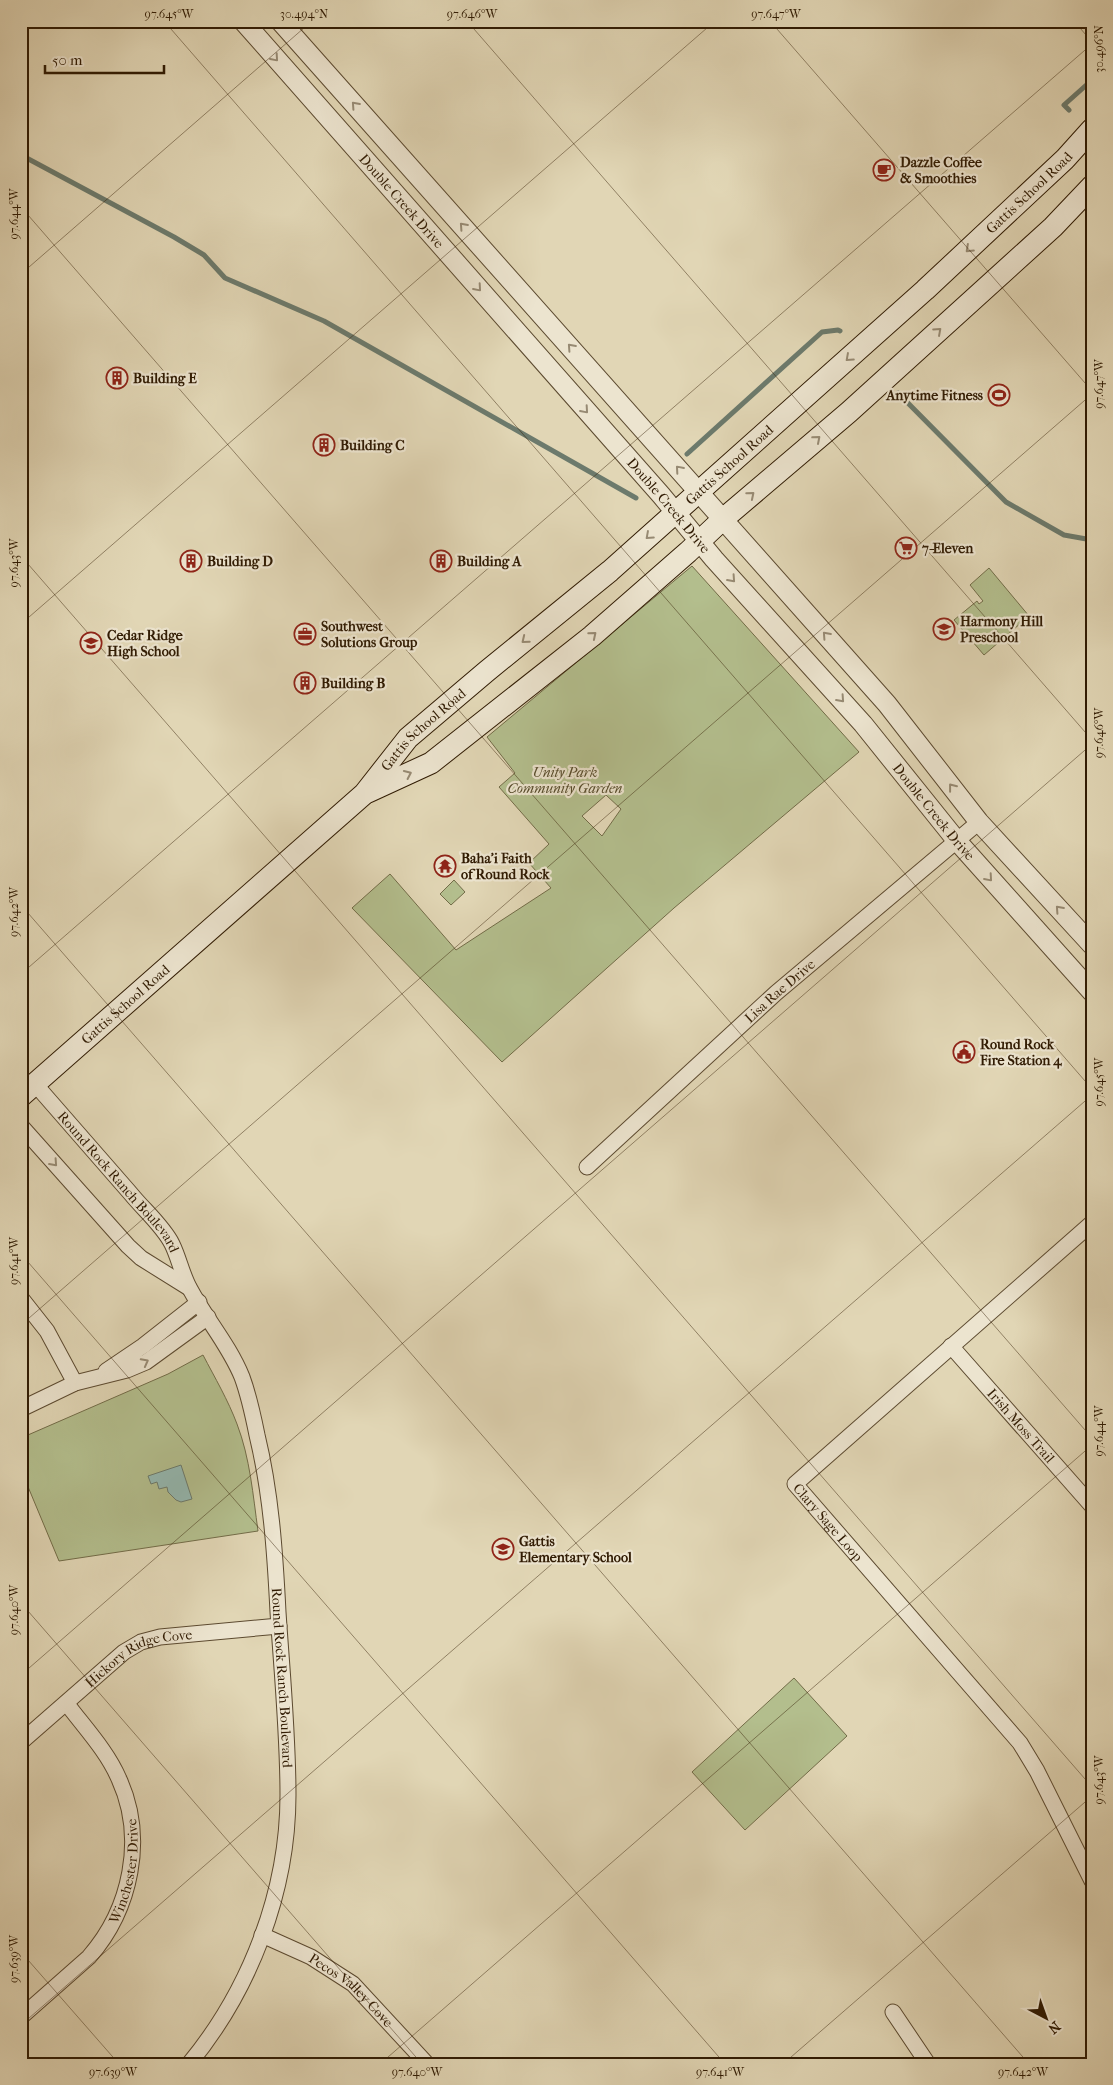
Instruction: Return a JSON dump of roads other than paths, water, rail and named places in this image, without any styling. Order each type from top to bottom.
[{"type":"main road","name":"Gattis School Road","points":[[28,1090],[364,794],[408,738],[487,671],[610,572],[698,491],[925,290],[1065,159],[1092,129]]},
{"type":"main road","name":"Gattis School Road","points":[[364,794],[431,764],[592,636],[863,398],[1053,227],[1092,186]]},
{"type":"street","name":"Double Creek Drive","points":[[243,21],[675,512],[714,559],[863,724],[956,841],[1090,986]]},
{"type":"street","name":"Double Creek Drive","points":[[280,21],[887,704],[979,822],[1092,945]]},
{"type":"street","name":"Lisa Rae Drive","points":[[587,1167],[776,994],[979,822]]},
{"type":"street","name":"Round Rock Ranch Boulevard","points":[[28,1090],[172,1242],[189,1288],[228,1350],[248,1394],[263,1461],[273,1530],[279,1626],[288,1796],[285,1839],[278,1881],[262,1935],[247,1973],[228,2010],[189,2064]]},
{"type":"street","name":"Round Rock Ranch Boulevard","points":[[21,1126],[128,1246],[141,1258],[189,1288]]},
{"type":"street","name":"Clary Sage Loop","points":[[1092,1222],[795,1484],[1020,1743],[1037,1771],[1092,1881]]},
{"type":"street","points":[[21,1298],[47,1331],[75,1383]]},
{"type":"street","points":[[98,1376],[143,1346],[199,1302]]},
{"type":"street","points":[[21,1409],[75,1383],[127,1370],[146,1362],[208,1317]]},
{"type":"street","name":"Irish Moss Trail","points":[[950,1346],[1092,1506]]},
{"type":"street","name":"Hickory Ridge Cove","points":[[21,1742],[124,1652],[141,1642],[160,1637],[279,1626]]},
{"type":"street","name":"Winchester Drive","points":[[21,2017],[98,1946],[119,1911],[131,1871],[133,1844],[124,1790],[105,1753],[66,1704]]},
{"type":"street","name":"Pecos Valley Cove","points":[[262,1935],[312,1957],[353,1984],[427,2064]]},
{"type":"street","points":[[893,2012],[928,2064]]},
{"type":"water","points":[[181,1465],[192,1499],[181,1502],[168,1492],[167,1487],[159,1489],[157,1482],[151,1484],[148,1476]]},
{"type":"waterway","points":[[1069,110],[1064,105],[1092,80]]},
{"type":"waterway","points":[[21,155],[204,255],[225,278],[324,321],[636,498]]},
{"type":"waterway","points":[[687,454],[822,332],[840,331]]},
{"type":"waterway","points":[[898,393],[1006,502],[1064,535],[1092,540]]},
{"type":"place","name":"Dazzle Coffee & Smoothies","points":[[884,170]]},
{"type":"place","name":"Building E","points":[[117,378]]},
{"type":"place","name":"Anytime Fitness","points":[[999,395]]},
{"type":"place","name":"Building C","points":[[324,445]]},
{"type":"place","name":"7-Eleven","points":[[906,548]]},
{"type":"place","name":"Building D","points":[[191,561]]},
{"type":"place","name":"Building A","points":[[441,561]]},
{"type":"place","name":"Harmony Hill Preschool","points":[[944,629]]},
{"type":"place","name":"Southwest Solutions Group","points":[[305,634]]},
{"type":"place","name":"Cedar Ridge High School","points":[[91,643]]},
{"type":"place","name":"Building B","points":[[305,683]]},
{"type":"place","name":"Baha'i Faith of Round Rock","points":[[445,866]]},
{"type":"place","name":"Round Rock Fire Station 4","points":[[964,1052]]},
{"type":"place","name":"Gattis Elementary School","points":[[503,1549]]},
{"type":"park label","name":"Unity Park Community Garden","points":[[565,780]]}]
